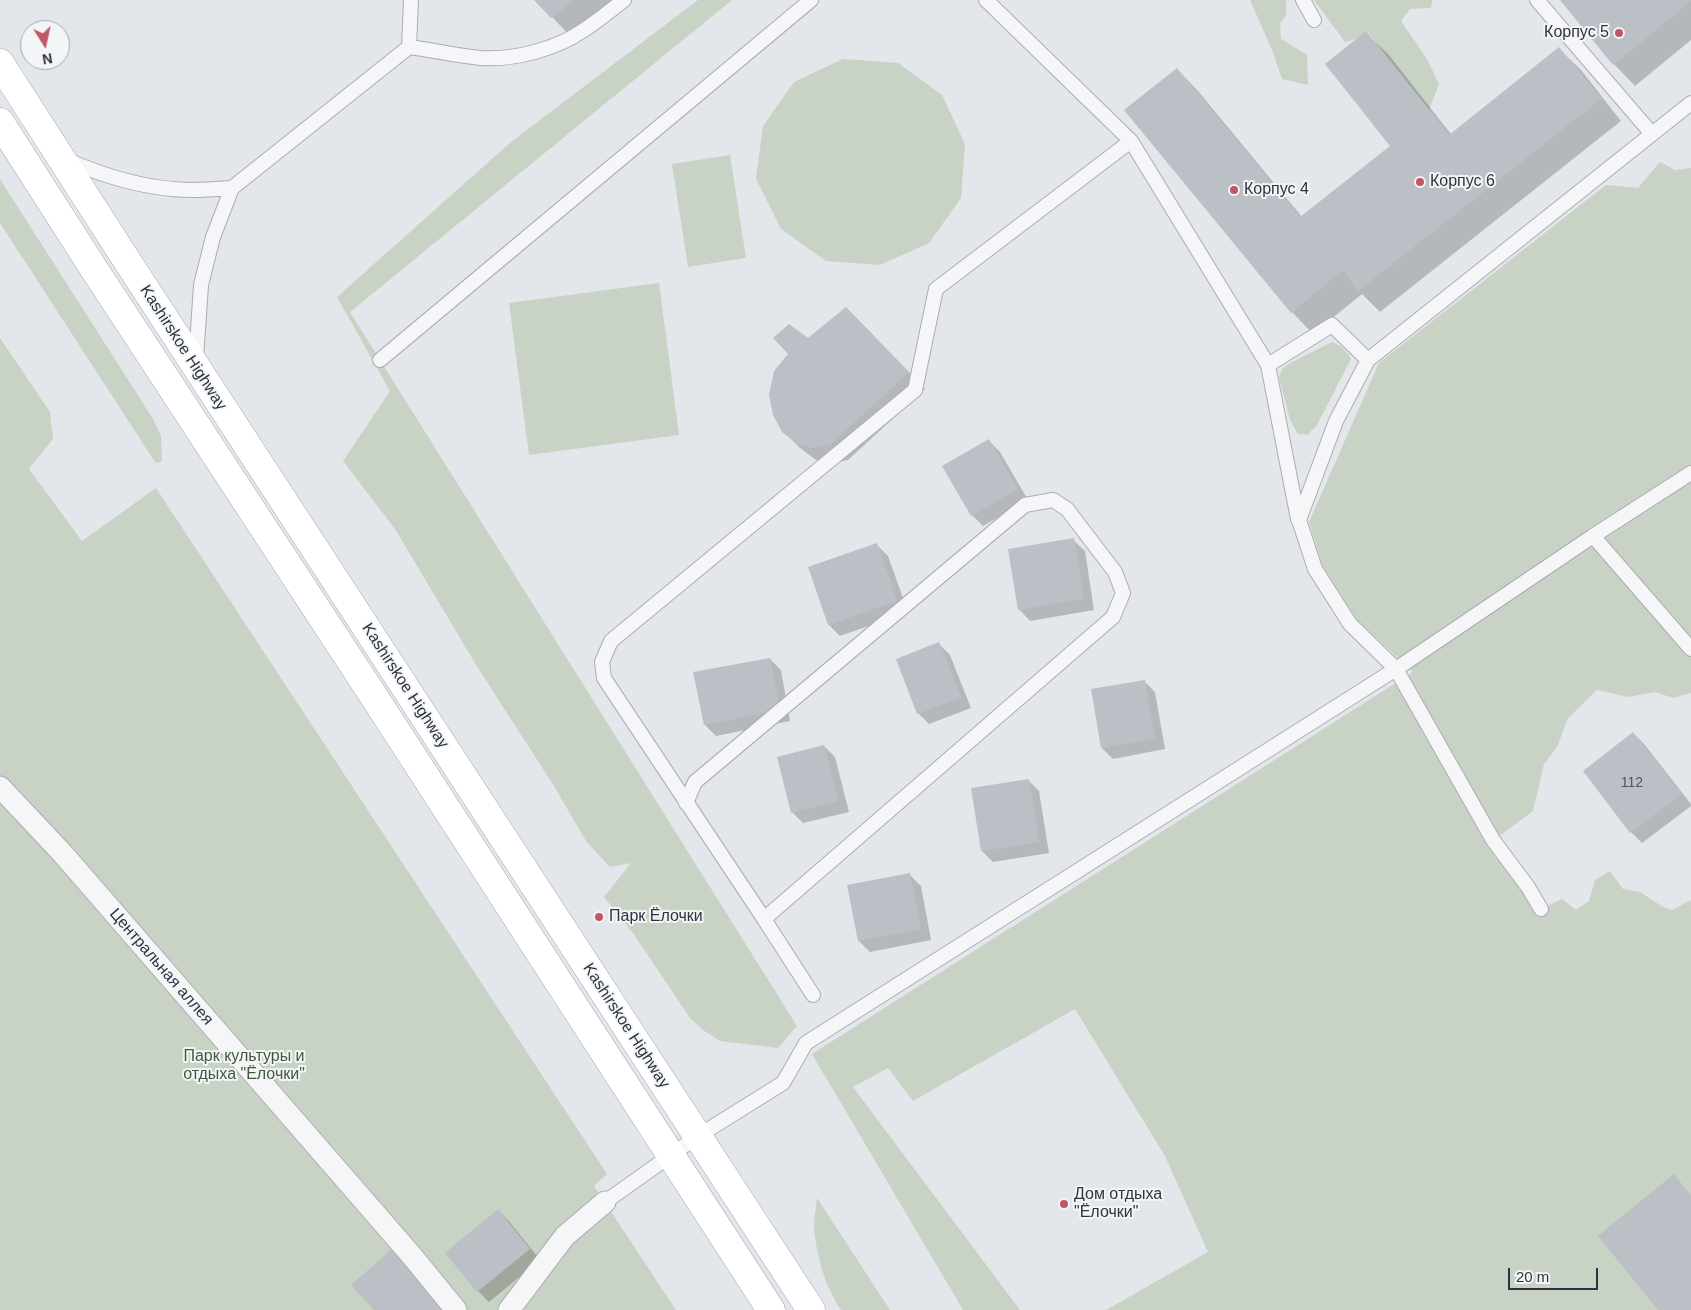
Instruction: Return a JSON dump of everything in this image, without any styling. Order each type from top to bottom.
[{"type":"main road","name":"Kashirskoe Highway","points":[[0,63],[811,1310]]},
{"type":"main road","name":"Kashirskoe Highway","points":[[0,122],[771,1310]]},
{"type":"street","name":"Центральная аллея","points":[[0,787],[70,862],[412,1256],[456,1310]]},
{"type":"street","points":[[509,1310],[565,1236],[605,1202]]},
{"type":"lane","points":[[409,47],[412,0]]},
{"type":"lane","points":[[196,366],[198,308],[201,285],[213,236],[232,188],[409,47],[480,58],[521,55],[546,49],[574,36],[624,0]]},
{"type":"lane","points":[[380,360],[810,0]]},
{"type":"lane","points":[[986,0],[1131,141],[1268,365],[1298,520],[1315,570],[1350,624],[1396,669],[1493,840],[1528,887],[1541,909]]},
{"type":"lane","points":[[1303,0],[1314,20]]},
{"type":"lane","points":[[1537,0],[1652,134]]},
{"type":"lane","points":[[1298,520],[1336,421],[1368,360],[1691,103]]},
{"type":"lane","points":[[813,995],[604,678],[602,662],[611,641],[915,390],[936,289],[1131,141]]},
{"type":"lane","points":[[60,156],[113,176],[150,185],[188,190],[232,188]]},
{"type":"lane","points":[[1268,365],[1332,325],[1368,360]]},
{"type":"lane","points":[[605,1202],[671,1154],[783,1083],[806,1044],[1396,669],[1691,473]]},
{"type":"lane","points":[[686,803],[695,782],[1025,505],[1053,500],[1067,509],[1115,572],[1123,593],[1113,617],[764,919]]},
{"type":"lane","points":[[1594,536],[1691,649]]},
{"type":"green space","points":[[698,0],[732,0],[350,312],[797,1026],[778,1048],[720,1041],[703,1030],[690,1018],[633,933],[604,897],[631,863],[610,867],[586,841],[554,786],[478,668],[395,529],[343,461],[390,391],[337,297],[511,142]]},
{"type":"green space","points":[[1250,0],[1286,0],[1286,16],[1280,23],[1281,39],[1307,55],[1308,85],[1282,79],[1272,50]]},
{"type":"green space","points":[[1314,0],[1432,0],[1431,8],[1410,9],[1401,21],[1427,59],[1439,84],[1429,110],[1367,31],[1356,39],[1345,42]]},
{"type":"green space","points":[[843,59],[898,63],[942,95],[965,144],[961,198],[929,243],[880,265],[826,261],[781,229],[756,179],[763,126],[794,82]]},
{"type":"green space","points":[[730,155],[746,258],[688,267],[672,164]]},
{"type":"green space","points":[[1660,162],[1675,170],[1691,168],[1691,693],[1673,698],[1655,692],[1628,697],[1597,690],[1568,718],[1557,747],[1544,764],[1533,811],[1494,840],[1541,909],[1562,899],[1576,910],[1589,901],[1595,880],[1610,871],[1623,889],[1640,892],[1663,907],[1672,910],[1691,900],[1691,1310],[1106,1310],[1208,1252],[1165,1156],[1075,1009],[913,1101],[888,1068],[853,1087],[1020,1310],[963,1310],[812,1054],[1413,672],[1357,620],[1322,565],[1309,522],[1379,363],[1606,185],[1638,188]]},
{"type":"green space","points":[[0,179],[153,419],[161,436],[162,461],[155,462],[0,223]]},
{"type":"green space","points":[[659,283],[679,435],[529,455],[509,303]]},
{"type":"green space","name":"Парк культуры и отдыха \"Ёлочки\"","points":[[0,338],[50,412],[53,439],[29,469],[82,541],[156,488],[607,1174],[594,1186],[676,1310],[0,1310]]},
{"type":"green space","points":[[1332,342],[1343,348],[1351,359],[1317,425],[1307,435],[1298,434],[1290,420],[1279,377],[1282,369],[1290,363]]},
{"type":"green space","points":[[817,1198],[890,1310],[841,1310],[835,1301],[826,1282],[817,1250],[814,1229]]},
{"type":"building","points":[[534,0],[574,0],[551,18]]},
{"type":"building","name":"Корпус 5","points":[[1560,0],[1691,0],[1691,1],[1613,65]]},
{"type":"building","name":"Корпус 6","points":[[1366,31],[1449,135],[1559,47],[1601,99],[1358,291],[1343,270],[1291,313],[1124,110],[1177,68],[1300,217],[1390,146],[1325,64]]},
{"type":"building","points":[[846,307],[909,372],[831,444],[812,448],[798,444],[782,432],[773,415],[769,395],[774,371],[788,354],[773,338],[789,324],[808,338]]},
{"type":"building","points":[[989,439],[1018,489],[971,516],[942,466]]},
{"type":"building","points":[[1074,538],[1084,599],[1018,610],[1008,549]]},
{"type":"building","points":[[877,543],[897,601],[828,625],[808,567]]},
{"type":"building","points":[[939,642],[961,697],[917,714],[896,659]]},
{"type":"building","points":[[770,658],[780,710],[704,725],[693,672]]},
{"type":"building","points":[[1145,680],[1155,739],[1101,748],[1091,689]]},
{"type":"building","points":[[1633,732],[1682,794],[1630,833],[1583,771]]},
{"type":"building","points":[[824,745],[838,801],[791,813],[777,757]]},
{"type":"building","points":[[1029,779],[1039,842],[981,851],[971,788]]},
{"type":"building","points":[[910,873],[921,929],[858,941],[847,885]]},
{"type":"building","points":[[1674,1174],[1691,1196],[1691,1310],[1658,1310],[1598,1236]]},
{"type":"building","points":[[498,1209],[530,1249],[477,1292],[445,1253]]},
{"type":"building","points":[[392,1249],[445,1310],[374,1310],[351,1285]]},
{"type":"place","name":"Корпус 5","points":[[1619,33]]},
{"type":"place","name":"Корпус 6","points":[[1420,182]]},
{"type":"place","name":"Корпус 4","points":[[1234,190]]},
{"type":"place","name":"Парк Ёлочки","points":[[599,917]]},
{"type":"place","name":"Дом отдыха \"Ёлочки\"","points":[[1064,1204]]}]
